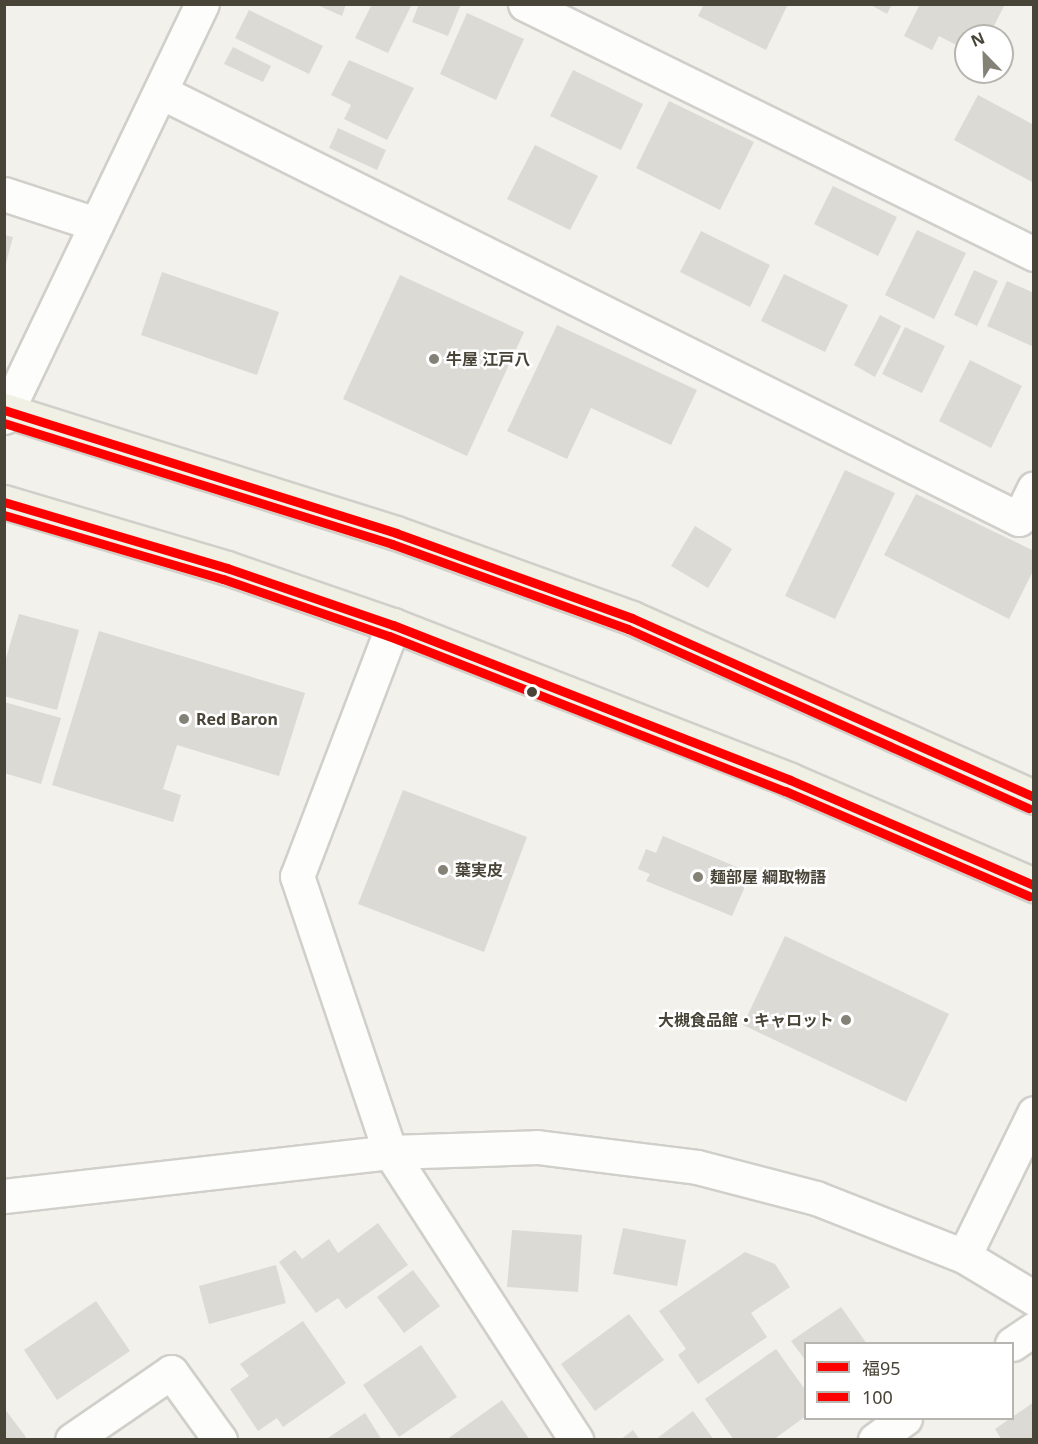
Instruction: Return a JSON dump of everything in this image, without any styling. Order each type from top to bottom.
[{"type":"main road","points":[[6,413],[396,533],[632,618],[1034,797]]},
{"type":"main road","points":[[4,502],[227,568],[393,625],[790,780],[1034,885]]},
{"type":"street","points":[[6,413],[202,4]]},
{"type":"street","points":[[525,4],[1034,254]]},
{"type":"street","points":[[161,92],[1019,519],[1034,488]]},
{"type":"street","points":[[4,194],[96,224]]},
{"type":"street","points":[[393,625],[297,876],[390,1152],[576,1440]]},
{"type":"street","points":[[964,1256],[1034,1113]]},
{"type":"street","points":[[4,1196],[390,1152],[537,1147],[697,1167],[816,1198],[964,1256],[1034,1298]]},
{"type":"street","points":[[1014,1343],[1034,1329]]},
{"type":"street","points":[[72,1440],[171,1372],[220,1440]]},
{"type":"street","points":[[875,1440],[904,1420]]},
{"type":"building","points":[[315,4],[346,4],[342,16]]},
{"type":"building","points":[[372,4],[412,4],[388,53],[355,38]]},
{"type":"building","points":[[419,4],[461,4],[448,36],[412,22]]},
{"type":"building","points":[[704,4],[788,4],[766,50],[698,16]]},
{"type":"building","points":[[869,4],[892,4],[887,14]]},
{"type":"building","points":[[920,4],[1005,4],[995,24],[954,24],[954,44],[939,36],[932,50],[904,36]]},
{"type":"building","points":[[249,10],[323,46],[309,74],[235,38]]},
{"type":"building","points":[[467,13],[524,39],[496,100],[440,74]]},
{"type":"building","points":[[233,47],[271,66],[263,82],[224,64]]},
{"type":"building","points":[[349,60],[414,88],[387,140],[344,119],[351,105],[331,95]]},
{"type":"building","points":[[573,70],[643,104],[621,150],[550,116]]},
{"type":"building","points":[[978,95],[1034,125],[1034,183],[954,140]]},
{"type":"building","points":[[669,101],[754,142],[720,210],[636,168]]},
{"type":"building","points":[[338,128],[386,150],[377,170],[329,148]]},
{"type":"building","points":[[535,145],[598,176],[570,230],[507,199]]},
{"type":"building","points":[[833,186],[897,217],[878,256],[814,224]]},
{"type":"building","points":[[917,230],[966,253],[934,319],[885,295]]},
{"type":"building","points":[[701,231],[770,265],[750,307],[680,272]]},
{"type":"building","points":[[4,235],[13,237],[5,267],[4,267]]},
{"type":"building","points":[[974,270],[998,281],[977,326],[954,315]]},
{"type":"building","points":[[162,272],[279,312],[257,375],[141,335]]},
{"type":"building","points":[[784,274],[848,305],[825,352],[761,321]]},
{"type":"building","points":[[400,275],[524,332],[467,456],[343,399]]},
{"type":"building","points":[[1007,281],[1034,293],[1034,347],[987,326]]},
{"type":"building","points":[[880,315],[901,326],[875,377],[854,365]]},
{"type":"building","points":[[557,325],[697,390],[671,445],[591,408],[567,459],[507,431]]},
{"type":"building","points":[[905,327],[945,346],[922,393],[882,374]]},
{"type":"building","points":[[970,360],[1022,386],[991,448],[939,421]]},
{"type":"building","points":[[845,470],[895,493],[835,619],[785,596]]},
{"type":"building","points":[[916,494],[1034,551],[1034,569],[1009,619],[884,555]]},
{"type":"building","points":[[695,526],[732,549],[708,588],[671,566]]},
{"type":"building","points":[[19,614],[79,630],[57,710],[4,696],[4,665]]},
{"type":"building","name":"Red Baron","points":[[99,631],[305,693],[279,776],[177,745],[163,789],[181,795],[173,822],[52,785]]},
{"type":"building","points":[[4,702],[61,718],[41,784],[4,773]]},
{"type":"building","name":"葉実皮","points":[[403,790],[527,837],[484,952],[358,904]]},
{"type":"building","name":"麺部屋 綱取物語","points":[[663,836],[751,873],[732,916],[646,881],[650,874],[638,869],[646,849],[656,853]]},
{"type":"building","name":"大槻食品館・キャロット","points":[[785,936],[949,1014],[906,1102],[743,1025]]},
{"type":"building","points":[[378,1223],[408,1265],[346,1309],[338,1298],[316,1313],[279,1262],[295,1250],[302,1259],[329,1239],[338,1253]]},
{"type":"building","points":[[623,1228],[686,1240],[677,1286],[613,1274]]},
{"type":"building","points":[[512,1230],[582,1235],[578,1292],[507,1287]]},
{"type":"building","points":[[745,1252],[775,1264],[790,1287],[751,1313],[767,1337],[698,1384],[678,1355],[686,1349],[659,1311]]},
{"type":"building","points":[[276,1265],[286,1303],[209,1324],[199,1286]]},
{"type":"building","points":[[413,1270],[440,1306],[404,1333],[377,1297]]},
{"type":"building","points":[[96,1301],[130,1351],[57,1400],[24,1350]]},
{"type":"building","points":[[841,1307],[866,1342],[804,1342],[804,1358],[791,1341]]},
{"type":"building","points":[[629,1314],[664,1360],[595,1411],[561,1364]]},
{"type":"building","points":[[303,1321],[346,1383],[283,1427],[277,1418],[258,1431],[230,1389],[249,1376],[240,1364]]},
{"type":"building","points":[[421,1345],[457,1397],[399,1437],[363,1385]]},
{"type":"building","points":[[776,1349],[804,1388],[804,1417],[773,1440],[734,1440],[705,1399]]},
{"type":"building","points":[[502,1400],[530,1440],[446,1440]]},
{"type":"building","points":[[1034,1402],[1034,1440],[1002,1440],[995,1429],[1008,1420],[1014,1420],[1014,1416]]},
{"type":"building","points":[[4,1408],[26,1437],[23,1440],[4,1440]]},
{"type":"building","points":[[693,1411],[714,1440],[655,1440]]},
{"type":"building","points":[[365,1413],[382,1440],[325,1440]]},
{"type":"building","points":[[633,1430],[640,1440],[620,1440]]},
{"type":"transit line","name":"福95","points":[[4,410],[396,533],[632,618],[1034,797]]},
{"type":"transit line","name":"100","points":[[4,423],[392,544],[628,629],[1029,808]]},
{"type":"transit line","name":"福95","points":[[4,502],[227,568],[393,625],[790,780],[1034,885]]},
{"type":"transit line","name":"100","points":[[4,515],[223,579],[389,636],[785,791],[1029,896]]},
{"type":"place","name":"牛屋 江戸八","points":[[434,359]]},
{"type":"place","name":"Red Baron","points":[[184,719]]},
{"type":"place","name":"葉実皮","points":[[443,870]]},
{"type":"place","name":"麺部屋 綱取物語","points":[[698,877]]},
{"type":"place","name":"大槻食品館・キャロット","points":[[846,1020]]}]
